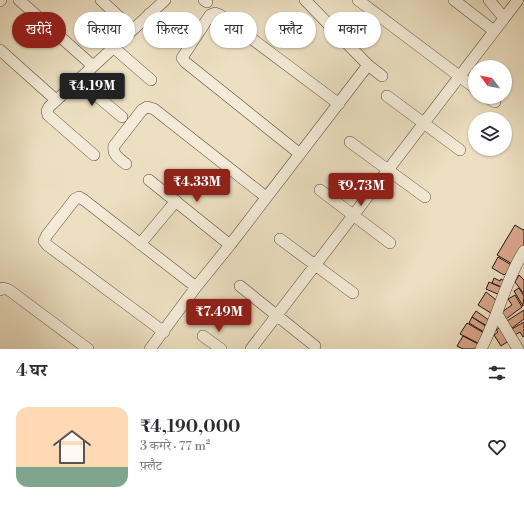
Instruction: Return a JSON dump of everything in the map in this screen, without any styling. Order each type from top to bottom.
[{"type":"street","points":[[19,0],[93,66]]},
{"type":"street","points":[[101,0],[114,12]]},
{"type":"street","points":[[151,12],[165,0]]},
{"type":"street","points":[[305,0],[368,65],[382,76]]},
{"type":"street","points":[[358,0],[468,83]]},
{"type":"street","points":[[454,0],[494,31]]},
{"type":"street","points":[[488,0],[504,18]]},
{"type":"street","points":[[251,349],[518,0]]},
{"type":"street","points":[[300,154],[185,62],[182,58],[210,15],[215,13],[220,15],[339,104]]},
{"type":"street","points":[[135,26],[143,19]]},
{"type":"street","points":[[94,155],[48,115],[47,112],[49,107],[56,100],[112,48]]},
{"type":"street","points":[[114,48],[151,80]]},
{"type":"street","points":[[0,50],[56,100]]},
{"type":"street","points":[[150,349],[196,287],[368,65]]},
{"type":"street","points":[[78,80],[122,117]]},
{"type":"street","points":[[387,96],[460,150]]},
{"type":"street","points":[[126,164],[115,155],[113,150],[114,146],[142,110],[147,107],[154,109],[266,197]]},
{"type":"street","points":[[350,142],[425,197]]},
{"type":"street","points":[[149,180],[230,245]]},
{"type":"street","points":[[320,190],[390,243]]},
{"type":"street","points":[[164,332],[47,245],[44,241],[47,235],[75,199],[78,198],[84,200],[196,287]]},
{"type":"street","points":[[140,244],[176,201]]},
{"type":"street","points":[[280,239],[353,293]]},
{"type":"street","points":[[480,349],[490,331],[510,277],[524,251]]},
{"type":"street","points":[[240,286],[315,346]]},
{"type":"street","points":[[0,290],[3,288],[9,290],[88,349]]},
{"type":"street","points":[[497,314],[518,349]]},
{"type":"street","points":[[203,336],[221,349]]},
{"type":"building","points":[[515,225],[523,230],[524,229],[524,247],[514,265],[497,255]]},
{"type":"building","points":[[498,257],[513,266],[504,275],[492,268]]},
{"type":"building","points":[[519,275],[524,280],[524,294],[515,282]]},
{"type":"building","points":[[494,278],[500,281],[501,279],[506,282],[504,288],[492,283]]},
{"type":"building","points":[[489,282],[505,289],[502,296],[486,289]]},
{"type":"building","points":[[519,288],[524,296],[523,306],[514,291]]},
{"type":"building","points":[[486,292],[500,303],[494,315],[478,305]]},
{"type":"building","points":[[515,295],[522,307],[506,319],[502,312],[512,305],[508,299]]},
{"type":"building","points":[[524,310],[524,319],[512,328],[507,321]]},
{"type":"building","points":[[476,311],[490,321],[487,326],[472,317]]},
{"type":"building","points":[[472,317],[487,327],[484,332],[469,323]]},
{"type":"building","points":[[524,322],[524,336],[523,337],[520,332],[515,335],[512,329]]},
{"type":"building","points":[[467,323],[484,333],[478,343],[460,334]]},
{"type":"building","points":[[502,326],[510,340],[501,346],[494,335],[498,332],[496,330]]},
{"type":"building","points":[[463,336],[480,345],[478,349],[463,349],[457,346]]}]
